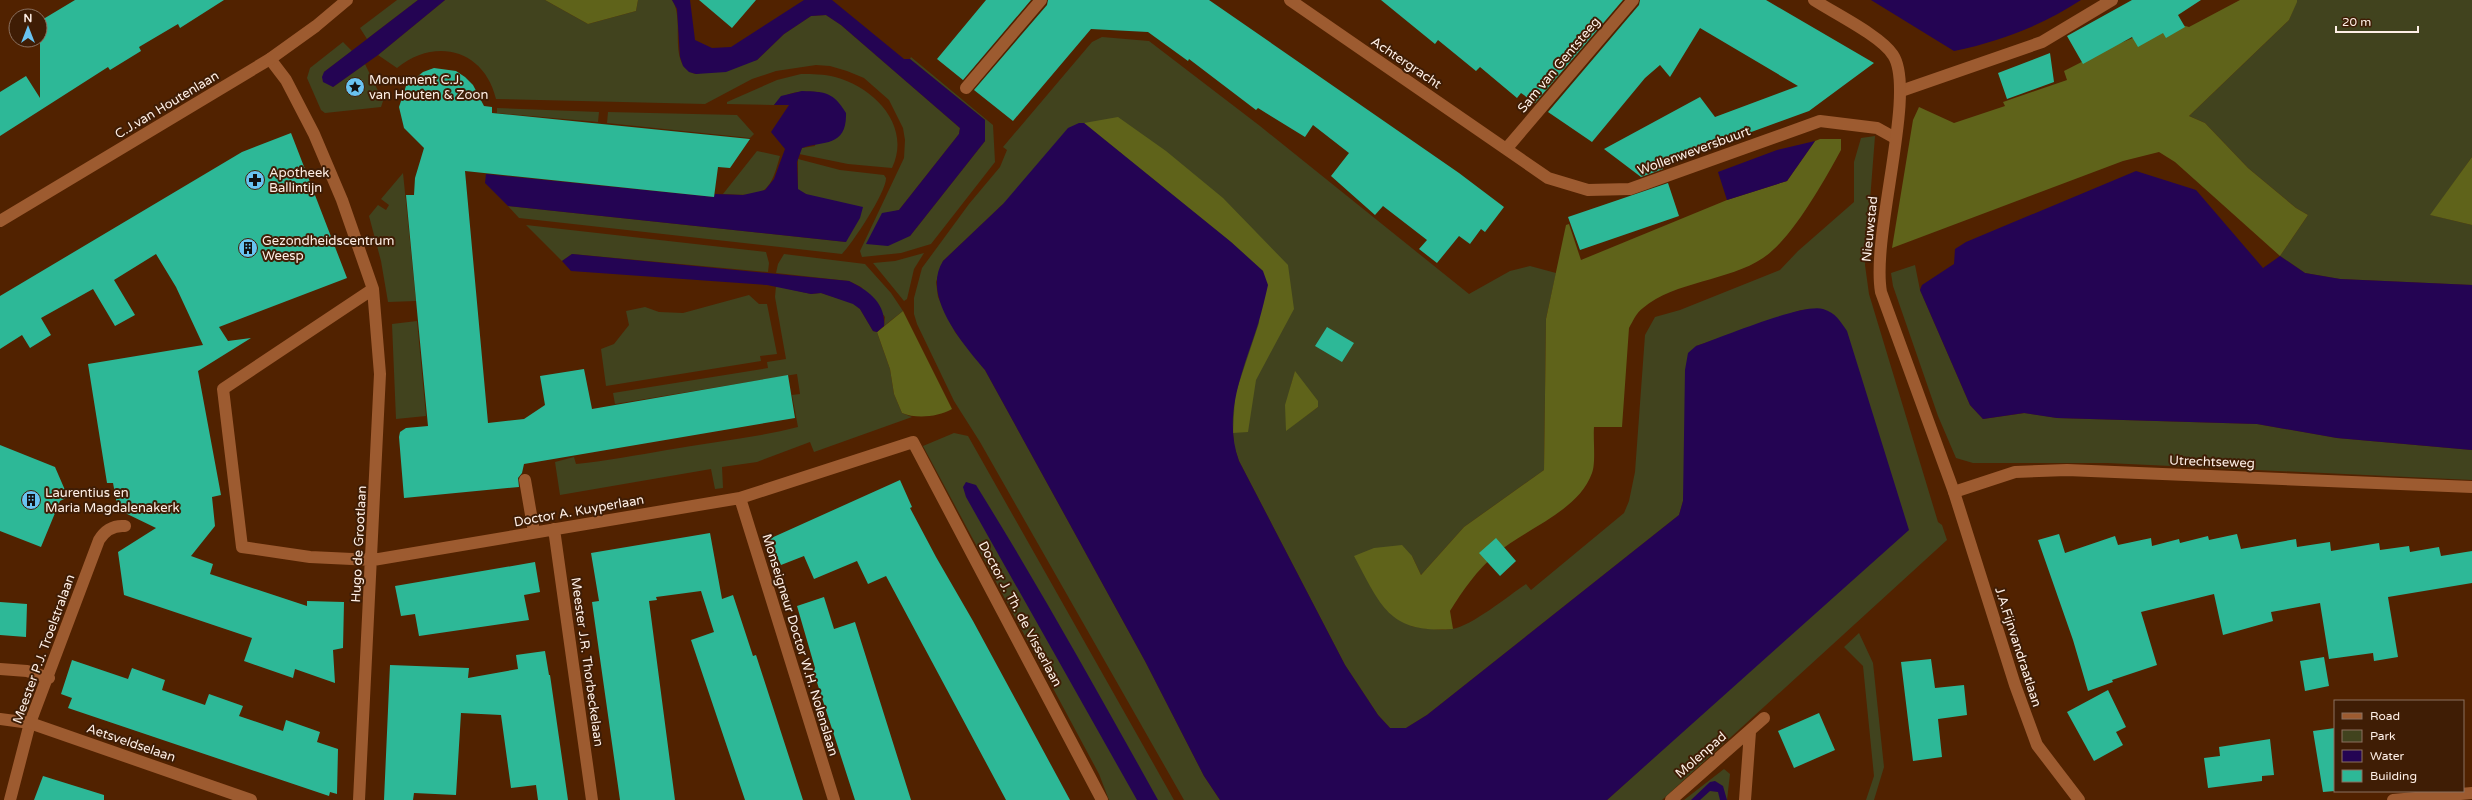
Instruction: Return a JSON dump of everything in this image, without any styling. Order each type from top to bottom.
[{"type":"street","points":[[966,88],[1041,0]]},
{"type":"street","name":"Achtergracht","points":[[1290,0],[1507,148]]},
{"type":"street","name":"Sam van Gentsteeg","points":[[1507,148],[1633,0]]},
{"type":"street","name":"Nieuwstad","points":[[1814,0],[1882,43],[1893,54],[1899,66],[1901,91],[1881,242],[1879,278],[1882,292],[1954,492]]},
{"type":"street","points":[[1901,91],[2042,42],[2112,0]]},
{"type":"street","name":"C.J.van Houtenlaan","points":[[0,221],[270,59],[316,26],[343,1]]},
{"type":"street","name":"Hugo de Grootlaan","points":[[270,59],[286,80],[314,134],[342,200],[372,289],[380,374],[359,800]]},
{"type":"street","name":"Wollenweversbuurt","points":[[1507,148],[1548,178],[1588,190],[1630,189],[1820,121],[1877,128],[1895,138]]},
{"type":"street","name":"Doctor A. Kuyperlaan","points":[[372,289],[223,389],[242,547],[310,557],[372,560],[740,498],[913,442]]},
{"type":"street","name":"Doctor J. Th. de Visserlaan","points":[[913,442],[1102,800]]},
{"type":"street","name":"Utrechtseweg","points":[[1954,492],[2015,472],[2067,470],[2472,487]]},
{"type":"street","points":[[525,480],[534,532]]},
{"type":"street","name":"J.A.Fijnvandraatlaan","points":[[1954,492],[2015,685],[2037,745],[2079,800]]},
{"type":"street","name":"Monseigneur Doctor W.H. Nolenslaan","points":[[740,498],[834,800]]},
{"type":"street","name":"Meester P.J. Troelstralaan","points":[[10,800],[30,723],[49,678],[99,540],[107,530],[114,526],[125,526]]},
{"type":"street","name":"Meester J.R. Thorbeckelaan","points":[[554,529],[592,800]]},
{"type":"street","points":[[0,669],[27,671],[49,678]]},
{"type":"street","name":"Molenpad","points":[[1670,800],[1750,732],[1764,718]]},
{"type":"street","name":"Aetsveldselaan","points":[[0,719],[30,723],[252,800]]},
{"type":"street","points":[[1745,800],[1750,732]]},
{"type":"street","points":[[2393,800],[2472,793]]},
{"type":"green space","points":[[397,0],[418,0],[367,39],[360,28]]},
{"type":"green space","points":[[445,0],[545,0],[588,24],[636,11],[638,0],[672,0],[676,9],[679,52],[682,62],[687,69],[696,74],[757,60],[784,34],[811,16],[826,15],[841,25],[960,128],[959,134],[899,210],[888,213],[910,236],[985,141],[985,120],[910,59],[911,57],[993,125],[995,162],[931,244],[901,253],[862,257],[860,251],[904,158],[905,140],[903,128],[889,100],[864,78],[830,66],[816,65],[776,71],[752,79],[705,104],[496,99],[490,82],[481,69],[469,59],[456,53],[442,51],[427,53],[412,58],[397,68],[378,55]]},
{"type":"green space","points":[[2297,0],[2472,0],[2472,157],[2431,215],[2472,225],[2472,285],[2340,279],[2305,273],[2280,256],[2308,215],[2296,208],[2248,168],[2205,123],[2189,116],[2289,20]]},
{"type":"green space","points":[[1102,37],[1149,41],[1260,126],[1469,294],[1510,271],[1530,266],[1556,273],[1546,319],[1544,470],[1464,527],[1421,575],[1412,556],[1411,626],[1442,630],[1460,627],[1490,610],[1526,584],[1531,590],[1624,513],[1629,501],[1635,472],[1645,335],[1655,317],[1680,310],[1780,270],[1798,251],[1854,202],[1854,162],[1861,138],[1875,136],[1865,265],[1869,294],[1938,522],[1942,525],[1947,540],[1662,800],[1607,800],[1738,681],[1822,309],[1801,310],[1696,346],[1683,501],[1679,515],[1427,715],[1406,728],[1390,728],[1378,715],[1345,665],[1239,461],[1234,446],[1233,433],[1121,152],[1003,204],[943,261],[936,282],[938,297],[955,332],[985,370],[1145,661],[1204,776],[1220,800],[1184,800],[980,442],[954,401],[917,324],[914,314],[914,298],[922,268],[969,204],[1000,167],[1007,150],[1003,147],[1092,42]],"holes":[[[1295,372],[1318,407],[1286,430],[1291,385]]]},
{"type":"green space","points":[[343,42],[352,51],[324,72],[333,87],[365,64],[383,101],[381,107],[325,113],[321,110],[307,78],[310,68]]},
{"type":"green space","points":[[801,74],[835,77],[849,82],[875,99],[886,110],[893,123],[897,137],[897,152],[892,168],[848,164],[799,154],[802,148],[815,146],[820,92],[795,92],[784,96],[774,105],[727,104],[727,102],[777,80]]},
{"type":"green space","points":[[497,108],[599,112],[598,122],[497,113]]},
{"type":"green space","points":[[608,112],[737,115],[754,134],[750,138],[607,123]]},
{"type":"green space","points":[[757,151],[780,156],[772,180],[768,187],[756,194],[723,194]]},
{"type":"green space","points":[[798,159],[840,170],[884,175],[886,178],[885,185],[875,205],[861,229],[842,254],[519,218],[508,206],[846,242],[806,194],[798,190]]},
{"type":"green space","points":[[403,173],[416,301],[388,302],[381,261],[369,216],[378,205],[386,210],[389,205],[381,199]]},
{"type":"green space","points":[[526,225],[766,252],[769,263],[768,272],[572,254],[562,261]]},
{"type":"green space","points":[[924,253],[914,269],[907,299],[904,301],[873,263],[895,261]]},
{"type":"green space","points":[[784,254],[865,264],[891,293],[903,311],[884,326],[885,317],[861,287],[849,281],[776,273],[778,264]]},
{"type":"green space","points":[[1915,265],[1920,290],[1970,405],[1983,419],[2025,413],[2057,418],[2257,424],[2337,438],[2472,450],[2472,480],[2107,463],[1973,463],[1956,458],[1938,416],[1893,286],[1891,273]]},
{"type":"green space","points":[[776,286],[811,294],[821,293],[853,303],[860,309],[873,331],[877,332],[890,369],[894,394],[902,413],[912,417],[814,452],[810,442],[757,462],[722,467],[723,488],[715,489],[711,469],[560,495],[555,462],[574,457],[576,464],[599,461],[749,437],[798,427],[792,395],[800,394],[797,374],[615,404],[613,393],[768,368],[767,362],[786,359],[775,297]]},
{"type":"green space","points":[[749,295],[759,304],[767,304],[777,354],[760,356],[761,361],[606,386],[601,349],[614,344],[629,325],[626,311],[645,307],[659,312],[683,313]]},
{"type":"green space","points":[[417,321],[426,416],[396,419],[392,324]]},
{"type":"green space","points":[[954,433],[968,436],[1174,800],[1109,800],[1099,774],[923,446]]},
{"type":"green space","points":[[1859,633],[1873,663],[1884,767],[1874,800],[1866,800],[1874,776],[1863,666],[1844,647]]},
{"type":"green space","points":[[1724,769],[1730,774],[1727,800],[1684,800]]},
{"type":"shaded area","points":[[545,0],[638,0],[636,11],[588,24]]},
{"type":"shaded area","points":[[2240,0],[2297,0],[2297,2],[2289,20],[2189,116],[2205,123],[2248,168],[2296,208],[2308,215],[2280,256],[2175,162],[2159,152],[2123,161],[1892,248],[1913,120],[1919,107],[1954,123],[2005,106],[2003,102],[2067,80],[2064,71],[2111,47],[2171,22],[2189,27]]},
{"type":"shaded area","points":[[1118,117],[1166,151],[1223,198],[1288,265],[1294,309],[1256,380],[1248,432],[1233,433],[1235,395],[1259,323],[1263,271],[1231,242],[1084,123]]},
{"type":"shaded area","points":[[1820,139],[1841,139],[1841,150],[1826,177],[1796,224],[1774,249],[1763,258],[1749,266],[1670,292],[1643,308],[1637,315],[1629,328],[1622,427],[1594,427],[1593,469],[1585,487],[1563,509],[1508,545],[1483,567],[1465,588],[1450,611],[1453,629],[1414,627],[1401,621],[1390,613],[1380,602],[1354,556],[1374,548],[1402,545],[1412,556],[1421,575],[1464,527],[1544,470],[1546,319],[1566,225],[1569,224],[1581,260],[1727,200],[1787,181],[1815,141]]},
{"type":"shaded area","points":[[2472,157],[2472,225],[2430,215]]},
{"type":"shaded area","points":[[903,311],[952,409],[946,412],[927,416],[914,416],[902,413],[894,394],[890,369],[877,332]]},
{"type":"shaded area","points":[[1295,371],[1318,401],[1318,407],[1286,431],[1285,405]]},
{"type":"water","points":[[418,0],[445,0],[378,55],[333,87],[323,82],[322,77],[324,72]]},
{"type":"water","points":[[672,0],[690,0],[695,40],[712,48],[731,47],[804,0],[832,0],[904,59],[910,59],[985,120],[985,141],[910,236],[888,246],[866,244],[882,213],[899,210],[959,134],[960,128],[841,25],[826,15],[811,16],[784,34],[757,60],[726,72],[696,74],[689,72],[683,66],[680,57],[677,9]]},
{"type":"water","points":[[1871,0],[2081,0],[2051,18],[2020,32],[1954,51]]},
{"type":"water","points":[[802,91],[828,94],[837,101],[846,113],[843,132],[838,137],[833,141],[802,148],[797,162],[798,189],[806,194],[863,207],[860,218],[846,242],[508,206],[485,183],[486,174],[714,197],[715,194],[743,195],[765,190],[774,179],[785,149],[771,132],[789,105],[774,105],[781,96]]},
{"type":"water","points":[[1079,123],[1084,123],[1231,242],[1263,271],[1268,285],[1241,375],[1234,409],[1234,443],[1239,461],[1345,665],[1378,715],[1390,728],[1406,728],[1427,715],[1679,515],[1683,501],[1685,370],[1688,353],[1696,346],[1761,322],[1798,311],[1823,309],[1834,315],[1847,331],[1909,530],[1607,800],[1220,800],[1204,776],[1145,661],[985,370],[966,347],[948,319],[941,304],[937,289],[938,275],[943,261],[1003,204],[1068,128]]},
{"type":"water","points":[[1815,141],[1787,181],[1727,200],[1718,172],[1777,150]]},
{"type":"water","points":[[2136,171],[2196,190],[2263,268],[2280,256],[2305,273],[2340,279],[2472,285],[2472,450],[2337,438],[2257,424],[2057,418],[2024,413],[1983,419],[1970,405],[1920,290],[1922,285],[1954,264],[1955,249],[1966,242]]},
{"type":"water","points":[[572,254],[849,281],[869,293],[879,304],[884,318],[884,326],[877,332],[873,331],[860,309],[853,304],[821,293],[811,294],[767,285],[571,271],[562,261]]},
{"type":"water","points":[[966,482],[976,485],[1000,524],[1069,641],[1158,800],[1137,800],[966,497],[963,487]]},
{"type":"water","points":[[1715,781],[1723,786],[1727,800],[1720,800],[1718,792],[1710,791],[1700,800],[1691,800],[1710,782]]},
{"type":"building","points":[[75,0],[224,0],[180,28],[178,24],[139,47],[141,51],[110,70],[108,67],[0,136],[0,92],[26,76],[40,98],[40,48],[48,48],[48,16]]},
{"type":"building","points":[[699,0],[756,0],[732,28]]},
{"type":"building","points":[[986,0],[1031,0],[963,80],[937,59]]},
{"type":"building","points":[[1048,0],[1209,0],[1459,173],[1504,207],[1485,232],[1481,229],[1470,244],[1459,236],[1437,263],[1419,249],[1427,240],[1383,206],[1375,215],[1331,176],[1349,153],[1313,125],[1305,137],[1258,108],[1256,110],[1189,59],[1188,61],[1148,32],[1091,29],[1013,121],[974,90],[1047,5]]},
{"type":"building","points":[[1381,0],[1623,0],[1535,103],[1521,93],[1517,98],[1480,67],[1476,71],[1438,40],[1435,44]]},
{"type":"building","points":[[1640,0],[1766,0],[1874,63],[1809,111],[1661,165],[1663,169],[1641,177],[1604,149],[1700,97],[1715,117],[1798,86],[1700,28],[1670,77],[1660,65],[1645,78],[1592,142],[1548,112],[1639,5]]},
{"type":"building","points":[[2132,0],[2201,0],[2178,15],[2185,27],[2166,38],[2163,33],[2138,47],[2132,37],[2083,64],[2067,36]]},
{"type":"building","points":[[2050,53],[2054,82],[2007,99],[1998,73]]},
{"type":"building","points":[[434,68],[456,71],[465,77],[473,85],[484,106],[492,107],[492,113],[750,139],[730,168],[718,167],[714,197],[465,171],[488,423],[524,419],[545,405],[540,376],[584,369],[592,409],[788,375],[795,418],[524,464],[522,473],[518,478],[519,487],[404,498],[399,437],[400,432],[406,428],[428,426],[406,195],[414,195],[415,178],[424,148],[404,128],[399,107],[406,86],[423,72]]},
{"type":"building","points":[[291,133],[347,278],[219,327],[228,341],[251,338],[198,371],[221,495],[212,497],[215,526],[191,556],[213,564],[210,574],[307,606],[307,601],[344,602],[343,648],[333,650],[335,683],[295,669],[293,678],[244,661],[252,638],[124,595],[118,552],[156,528],[121,511],[117,504],[113,483],[107,483],[88,364],[203,345],[176,287],[156,254],[114,280],[135,315],[115,326],[93,289],[41,318],[51,335],[30,348],[22,335],[0,349],[0,296],[242,152]]},
{"type":"building","points":[[1668,183],[1679,216],[1580,250],[1568,217]]},
{"type":"building","points":[[1327,327],[1354,343],[1342,362],[1315,346]]},
{"type":"building","name":"Laurentius en Maria Magdalenakerk","points":[[0,445],[55,467],[68,497],[60,501],[41,547],[0,531]]},
{"type":"building","points":[[900,480],[912,507],[910,508],[936,557],[973,621],[1070,800],[1006,800],[886,576],[868,584],[857,561],[814,579],[804,556],[781,565],[769,539]]},
{"type":"building","points":[[710,533],[722,599],[733,595],[753,656],[756,655],[803,800],[745,800],[691,640],[714,632],[701,591],[656,597],[657,600],[649,601],[675,800],[620,800],[592,602],[599,601],[591,553]]},
{"type":"building","points":[[2059,534],[2065,553],[2115,536],[2118,545],[2151,538],[2152,546],[2179,539],[2180,543],[2208,536],[2209,540],[2237,534],[2241,549],[2296,539],[2297,547],[2330,542],[2331,551],[2379,543],[2380,550],[2409,546],[2410,552],[2439,547],[2441,556],[2472,551],[2472,583],[2388,597],[2398,657],[2374,661],[2373,653],[2329,659],[2320,603],[2271,612],[2273,621],[2223,635],[2214,594],[2141,612],[2157,665],[2112,680],[2113,682],[2088,691],[2073,640],[2038,540]]},
{"type":"building","points":[[1496,538],[1516,561],[1500,576],[1479,553]]},
{"type":"building","points":[[535,562],[540,592],[524,595],[529,620],[419,636],[415,614],[401,616],[395,586]]},
{"type":"building","points":[[824,597],[834,629],[855,622],[911,800],[855,800],[813,670],[815,668],[797,606]]},
{"type":"building","points":[[0,602],[27,604],[26,637],[0,635]]},
{"type":"building","points":[[545,651],[550,675],[568,800],[538,800],[536,785],[511,788],[501,715],[461,713],[456,795],[414,793],[413,800],[384,800],[390,665],[469,668],[468,678],[518,669],[516,655]]},
{"type":"building","points":[[2324,657],[2329,686],[2305,691],[2300,661]]},
{"type":"building","points":[[1931,659],[1935,688],[1964,685],[1967,715],[1938,719],[1942,757],[1913,761],[1901,662]]},
{"type":"building","points":[[72,660],[128,679],[132,668],[165,680],[162,690],[205,705],[209,694],[243,706],[239,716],[283,731],[286,720],[320,732],[317,742],[338,749],[337,794],[330,792],[329,796],[68,708],[72,698],[61,694]]},
{"type":"building","points":[[2108,690],[2126,727],[2116,732],[2123,745],[2094,761],[2067,712]]},
{"type":"building","points":[[1819,713],[1835,750],[1794,768],[1778,731]]},
{"type":"building","points":[[2334,728],[2334,791],[2323,792],[2313,731]]},
{"type":"building","points":[[2270,739],[2274,775],[2262,776],[2262,781],[2208,788],[2204,758],[2220,756],[2219,747]]},
{"type":"building","points":[[43,776],[104,795],[104,800],[34,800]]},
{"type":"place","name":"Monument C.J. van Houten & Zoon","points":[[355,87]]},
{"type":"place","name":"Apotheek Ballintijn","points":[[255,180]]},
{"type":"place","name":"Gezondheidscentrum Weesp","points":[[248,248]]},
{"type":"place","name":"Laurentius en Maria Magdalenakerk","points":[[31,500]]}]
